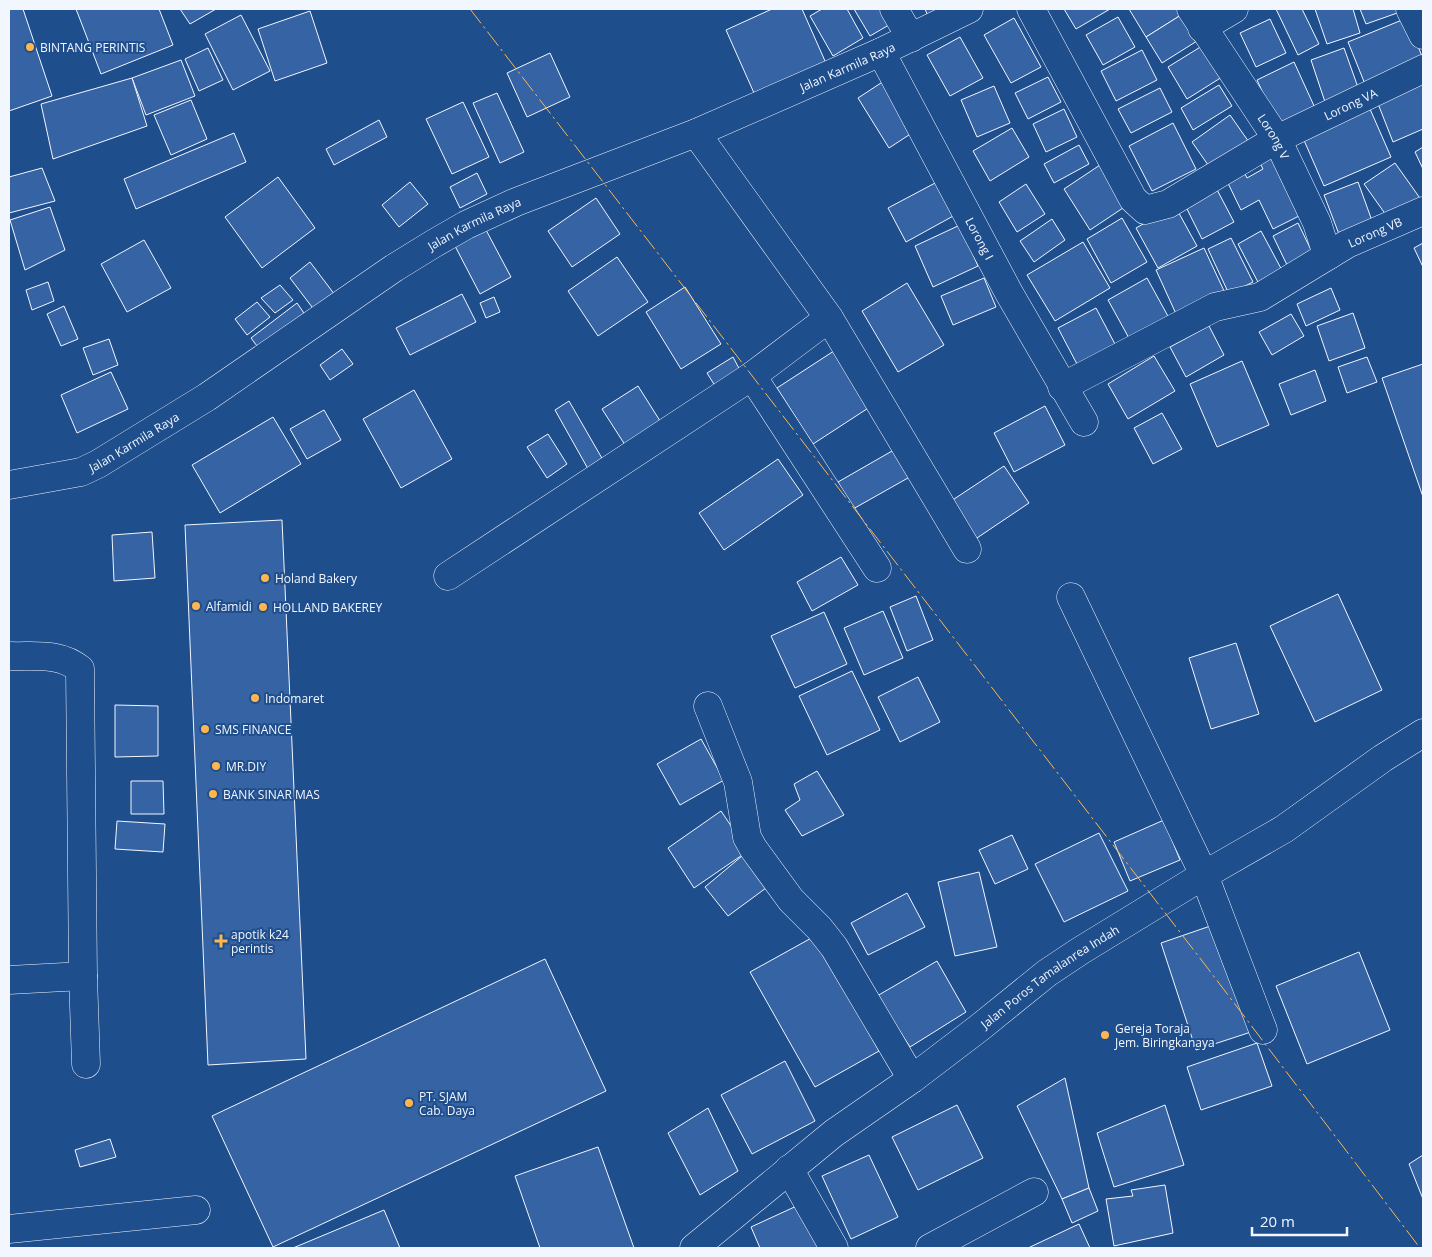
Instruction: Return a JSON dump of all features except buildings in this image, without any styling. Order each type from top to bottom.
[{"type":"street","points":[[894,9],[911,38]]},
{"type":"street","name":"Jalan Karmila Raya","points":[[9,485],[81,472],[98,464],[207,397],[387,273],[433,244],[492,212],[696,133],[911,38],[969,9]]},
{"type":"street","name":"Lorong VA","points":[[1031,9],[1133,199],[1145,210],[1168,204],[1277,139],[1423,69]]},
{"type":"street","name":"Lorong V","points":[[1234,9],[1196,18],[1277,139],[1317,223],[1324,246],[1330,255]]},
{"type":"street","points":[[1410,9],[1423,35]]},
{"type":"street","name":"Lorong I","points":[[880,52],[1009,293],[1084,422]]},
{"type":"street","points":[[696,133],[829,318],[967,549]]},
{"type":"street","name":"Lorong VB","points":[[1062,387],[1215,307],[1260,297],[1347,244],[1423,211]]},
{"type":"street","points":[[448,576],[752,376],[829,318]]},
{"type":"street","points":[[752,376],[877,568]]},
{"type":"street","points":[[1071,597],[1204,875],[1263,1030]]},
{"type":"street","points":[[9,656],[59,657],[71,662],[80,669],[83,976],[86,1064]]},
{"type":"street","points":[[708,706],[738,782],[744,826],[753,848],[791,900],[819,928],[834,947],[912,1079]]},
{"type":"street","name":"Jalan Poros Tamalanrea Indah","points":[[694,1248],[834,1133],[912,1079],[980,1028],[1047,973],[1204,875],[1284,828],[1383,758],[1423,734]]},
{"type":"street","points":[[9,980],[83,976]]},
{"type":"street","points":[[790,1169],[834,1248]]},
{"type":"street","points":[[930,1248],[1034,1192]]},
{"type":"street","points":[[9,1229],[196,1210]]},
{"type":"power","points":[[470,9],[1206,966],[1420,1248]]},
{"type":"place","name":"BINTANG PERINTIS","points":[[30,47]]},
{"type":"place","name":"Holand Bakery","points":[[265,578]]},
{"type":"place","name":"Alfamidi","points":[[196,606]]},
{"type":"place","name":"HOLLAND BAKEREY","points":[[263,607]]},
{"type":"place","name":"Indomaret","points":[[255,698]]},
{"type":"place","name":"SMS FINANCE","points":[[205,729]]},
{"type":"place","name":"MR.DIY","points":[[216,766]]},
{"type":"place","name":"BANK SINAR MAS","points":[[213,794]]},
{"type":"place","name":"apotik k24 perintis","points":[[221,941]]},
{"type":"place","name":"Gereja Toraja Jem. Biringkanaya","points":[[1105,1035]]},
{"type":"place","name":"PT. SJAM Cab. Daya","points":[[409,1103]]}]
